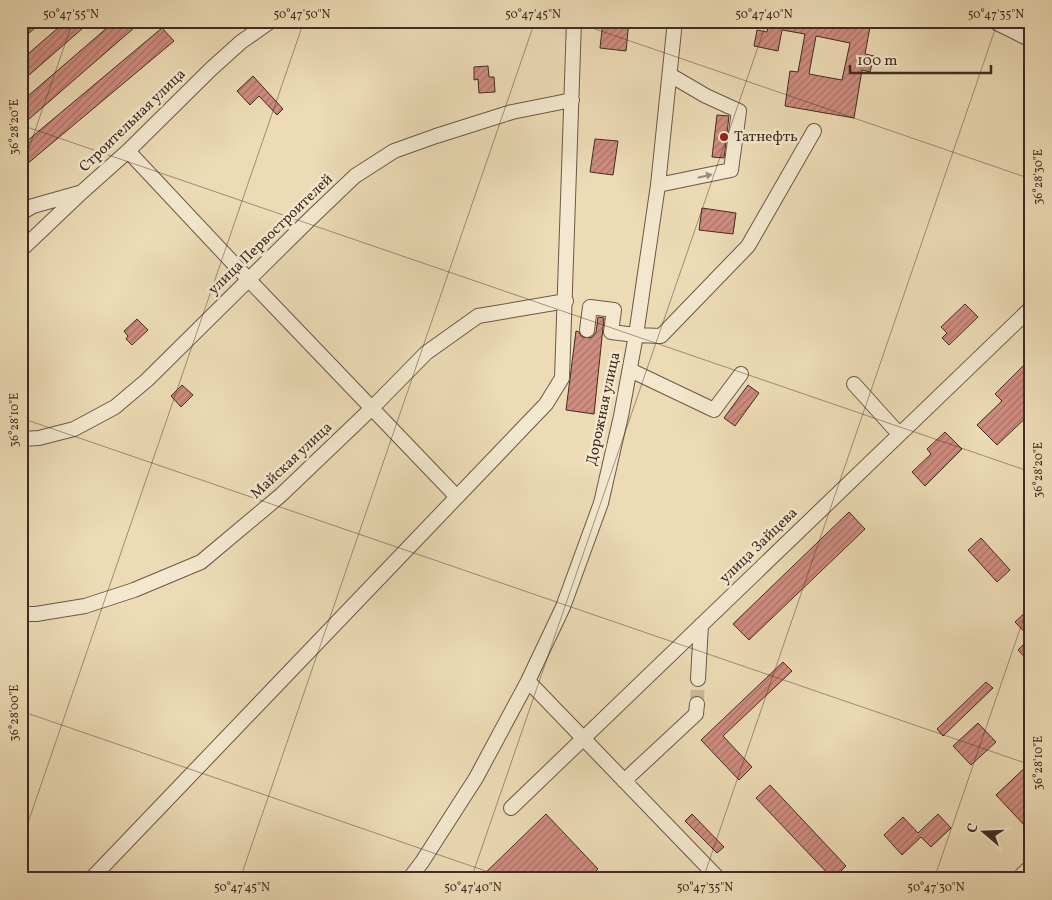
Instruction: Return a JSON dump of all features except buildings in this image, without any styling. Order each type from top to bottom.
[{"type":"street","name":"Строительная улица","points":[[21,250],[128,150],[211,68],[241,42],[271,21]]},
{"type":"street","points":[[91,879],[546,404],[562,378],[574,21]]},
{"type":"street","name":"Дорожная улица","points":[[409,879],[476,778],[528,681],[563,607],[601,504],[621,416],[636,335],[658,185],[675,21]]},
{"type":"street","points":[[993,21],[1031,40]]},
{"type":"street","points":[[658,185],[731,170],[739,111],[706,96],[670,75]]},
{"type":"street","name":"улица Первостроителей","points":[[21,439],[39,438],[74,429],[115,407],[147,380],[310,218],[355,176],[394,151],[512,112],[572,100]]},
{"type":"street","points":[[587,330],[590,307],[614,310],[611,332],[661,336],[748,246],[814,131]]},
{"type":"street","points":[[128,150],[371,409],[456,496]]},
{"type":"street","points":[[21,213],[33,206],[82,192]]},
{"type":"street","name":"Майская улица","points":[[21,614],[36,614],[85,606],[134,590],[201,562],[281,495],[371,409],[426,352],[478,316],[566,302]]},
{"type":"street","name":"улица Зайцева","points":[[511,808],[1031,308]]},
{"type":"street","points":[[630,370],[714,410],[740,374]]},
{"type":"street","points":[[854,384],[899,434]]},
{"type":"street","points":[[698,679],[701,625]]},
{"type":"street","points":[[528,681],[719,879]]},
{"type":"street","points":[[624,781],[696,714],[697,704]]},
{"type":"street","points":[[1018,879],[1031,866]]},
{"type":"tunnel","points":[[697,704],[698,679]]},
{"type":"place","name":"Татнефть","points":[[724,137]]}]
